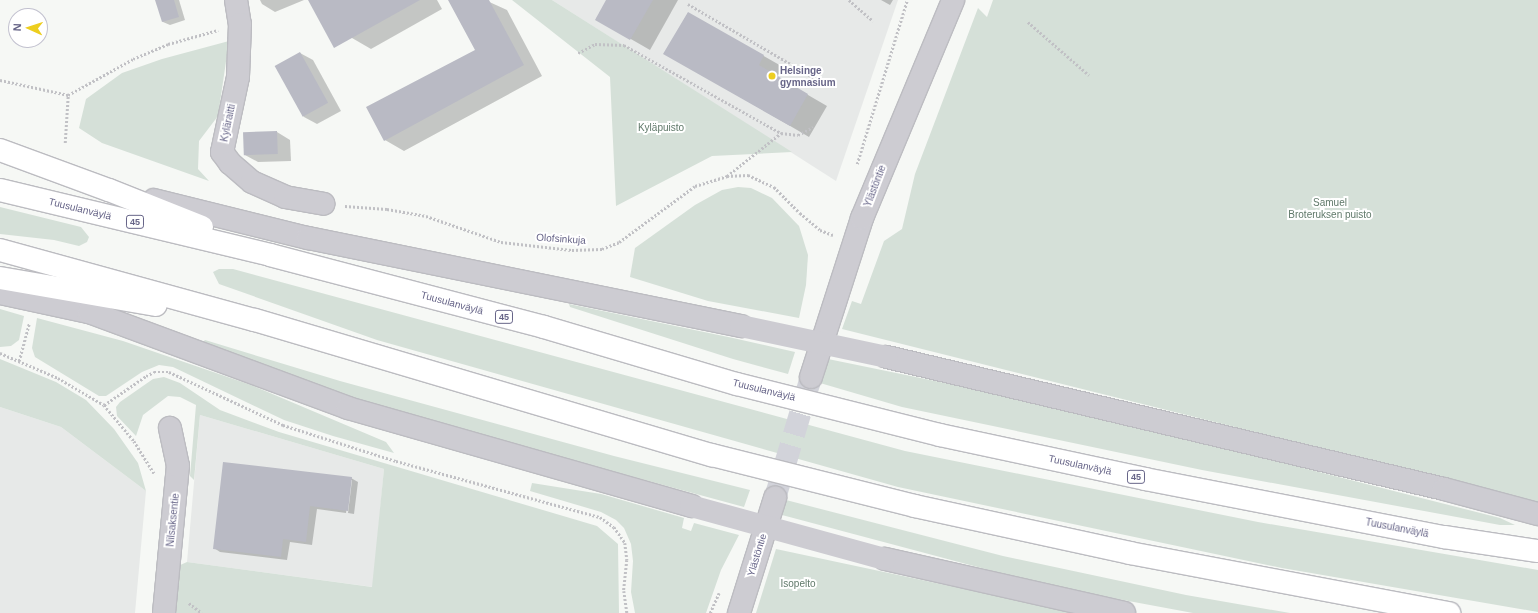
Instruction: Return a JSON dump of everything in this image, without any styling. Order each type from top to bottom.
[{"type":"highway","points":[[0,150],[109,190],[270,255]]},
{"type":"highway","points":[[0,163],[109,190]]},
{"type":"highway","name":"Tuusulanväylä","points":[[0,190],[270,255],[544,327],[737,384],[940,435],[1145,479],[1444,537],[1538,551]]},
{"type":"highway","points":[[0,250],[255,320],[712,455],[915,506],[1130,553],[1449,613]]},
{"type":"highway","points":[[0,278],[255,320]]},
{"type":"street","name":"Kyläraitti","points":[[236,0],[240,24],[238,77],[222,152],[230,163],[252,182],[285,197],[324,204]]},
{"type":"street","name":"Ylästöntie","points":[[811,377],[862,218],[953,0]]},
{"type":"street","points":[[109,190],[308,238],[888,357],[1437,487],[1538,514]]},
{"type":"street","points":[[0,293],[89,312],[348,408],[691,506],[885,559],[1124,613]]},
{"type":"street","name":"Nilsaksentie","points":[[164,613],[178,466],[170,428]]},
{"type":"street","name":"Ylästöntie","points":[[739,613],[775,498]]},
{"type":"path","points":[[849,0],[873,21]]},
{"type":"path","points":[[688,4],[830,87]]},
{"type":"path","points":[[1028,22],[1089,75]]},
{"type":"path","points":[[0,80],[68,95],[133,59],[168,44],[240,24]]},
{"type":"path","points":[[578,53],[595,44],[624,45],[781,133],[798,135],[813,127]]},
{"type":"path","points":[[65,143],[68,95]]},
{"type":"path","points":[[727,176],[781,133]]},
{"type":"path","name":"Olofsinkuja","points":[[324,204],[387,209],[426,216],[501,242],[572,250],[602,249],[619,242],[695,186],[727,176],[748,175],[774,187],[800,213],[820,230],[833,235]]},
{"type":"path","points":[[19,361],[31,318]]},
{"type":"path","points":[[0,353],[58,378],[104,405],[134,441],[154,473],[154,480]]},
{"type":"path","points":[[104,405],[146,376],[154,372],[169,372],[283,425],[396,461],[600,517],[614,527],[624,544],[627,560],[624,591],[627,613]]},
{"type":"shaded area","name":"Helsinge gymnasium","points":[[552,0],[898,0],[836,181]]},
{"type":"shaded area","points":[[0,407],[61,427],[146,491],[135,613],[0,613]]},
{"type":"shaded area","points":[[200,415],[384,469],[373,587],[187,562]]},
{"type":"green space","name":"Kyläpuisto","points":[[512,0],[552,0],[792,152],[712,156],[616,206],[610,77]]},
{"type":"green space","name":"Samuel Broteruksen puisto","points":[[993,0],[1538,0],[1538,505],[1443,479],[842,329],[852,301],[861,304],[884,241],[902,229],[915,174],[978,8],[987,17]]},
{"type":"green space","points":[[229,41],[218,116],[199,141],[198,169],[209,181],[102,143],[79,128],[86,99],[122,73],[162,59]]},
{"type":"green space","points":[[738,187],[751,188],[772,198],[799,226],[808,255],[806,285],[799,318],[708,301],[630,277],[635,248],[695,205],[722,190]]},
{"type":"green space","points":[[0,207],[81,227],[89,237],[87,242],[79,246],[54,240],[0,234]]},
{"type":"green space","points":[[219,269],[233,269],[905,451],[1258,522],[1538,570],[1538,612],[1282,568],[898,487],[377,340],[219,284],[213,272]]},
{"type":"green space","points":[[569,304],[795,352],[788,374],[733,359],[570,307]]},
{"type":"green space","points":[[0,309],[24,316],[19,340],[11,346],[0,347]]},
{"type":"green space","points":[[37,318],[123,341],[251,385],[386,442],[394,453],[333,436],[284,420],[173,367],[159,365],[142,372],[106,396],[99,396],[35,357],[32,348]]},
{"type":"green space","points":[[205,340],[340,381],[614,456],[750,490],[744,507],[347,399],[202,343]]},
{"type":"green space","points":[[0,359],[56,382],[86,400],[114,429],[138,463],[146,491],[61,427],[0,407]]},
{"type":"green space","points":[[828,359],[1032,401],[1500,518],[1515,525],[1500,525],[1202,470],[902,407],[820,383]]},
{"type":"green space","points":[[164,377],[180,383],[220,410],[279,432],[597,526],[618,544],[619,613],[175,613],[178,566],[187,562],[372,587],[384,469],[200,415],[194,480],[190,476],[196,405],[180,397],[168,396],[143,415],[136,436],[117,416],[116,407],[120,402],[153,379]]},
{"type":"green space","points":[[532,483],[601,494],[684,518],[682,528],[691,531],[694,523],[739,535],[721,570],[706,613],[635,613],[631,592],[633,561],[631,544],[624,528],[616,520],[601,512],[530,491]]},
{"type":"green space","points":[[786,500],[1003,556],[1186,595],[1290,613],[1193,613],[1053,587],[782,515]]},
{"type":"green space","name":"Isopelto","points":[[776,549],[1077,613],[756,613]]},
{"type":"building","points":[[155,0],[174,0],[179,17],[162,22]]},
{"type":"building","points":[[308,0],[420,0],[334,48]]},
{"type":"building","points":[[448,0],[489,0],[524,65],[384,141],[366,107],[475,50]]},
{"type":"building","points":[[606,0],[653,0],[630,40],[595,20]]},
{"type":"building","points":[[688,12],[764,55],[759,65],[808,94],[790,126],[663,54]]},
{"type":"building","points":[[300,52],[328,103],[303,117],[275,66]]},
{"type":"building","points":[[277,131],[278,154],[244,155],[243,132]]},
{"type":"building","points":[[223,462],[352,477],[348,511],[310,506],[306,542],[283,539],[281,557],[213,549]]},
{"type":"tunnel","points":[[775,498],[811,377]]},
{"type":"place","name":"Helsinge gymnasium","points":[[772,76]]}]
